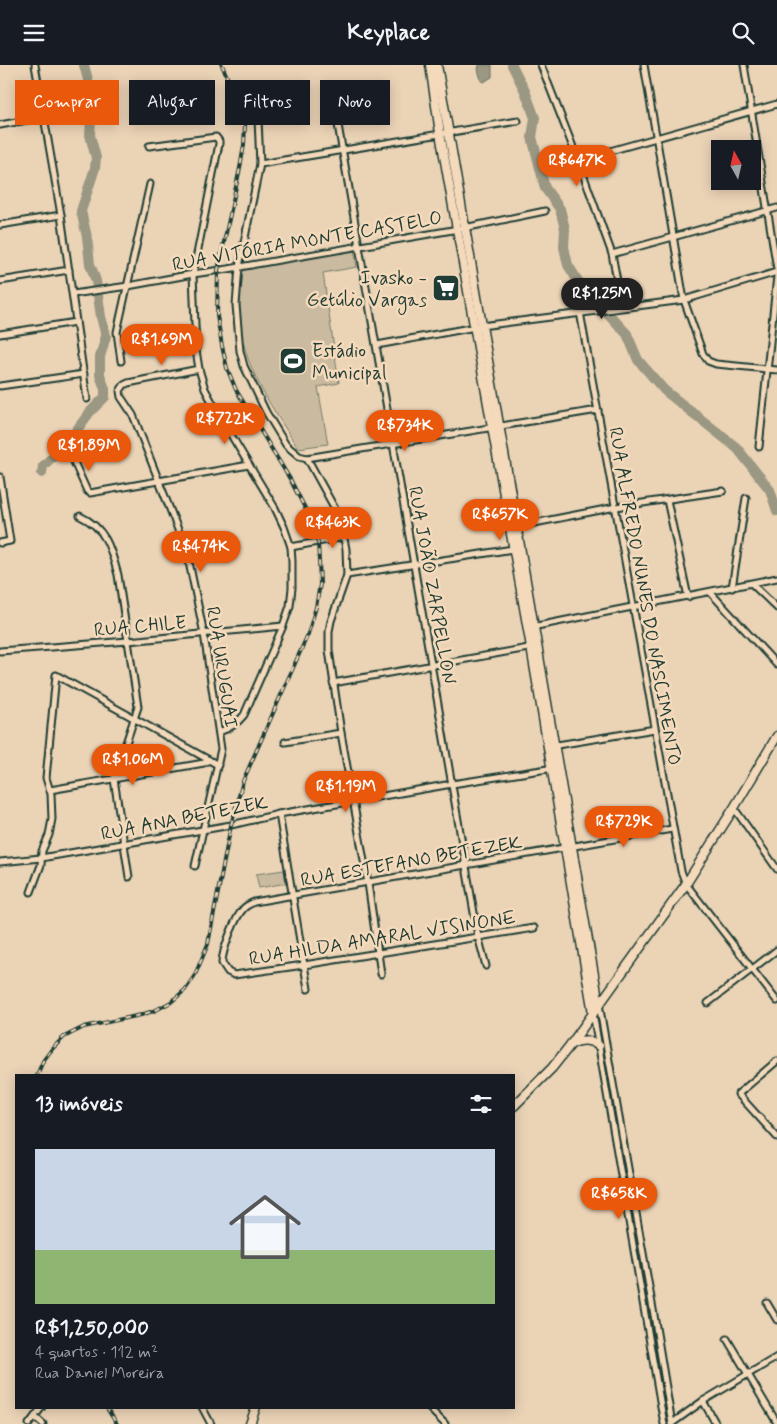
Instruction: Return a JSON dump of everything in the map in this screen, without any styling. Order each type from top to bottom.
[{"type":"main road","points":[[430,65],[444,133],[531,627],[551,746],[564,848],[593,1013]]},
{"type":"main road","points":[[437,65],[444,133]]},
{"type":"main road","points":[[513,528],[513,549],[531,627]]},
{"type":"main road","points":[[515,1105],[552,1068],[571,1044],[686,884],[777,736]]},
{"type":"main road","points":[[554,768],[573,846],[599,1004]]},
{"type":"main road","points":[[571,1044],[582,1040],[599,1046]]},
{"type":"main road","points":[[250,1424],[255,1409]]},
{"type":"street","points":[[35,65],[38,80]]},
{"type":"street","points":[[541,65],[612,254],[622,307]]},
{"type":"street","points":[[644,65],[684,300],[703,354],[708,361],[716,364],[777,370]]},
{"type":"street","points":[[377,345],[478,327],[580,312],[684,300],[777,270],[744,65]]},
{"type":"street","points":[[578,160],[777,104]]},
{"type":"street","points":[[260,164],[518,121]]},
{"type":"street","points":[[0,125],[15,122]]},
{"type":"street","points":[[45,125],[61,215],[87,399]]},
{"type":"street","points":[[258,125],[260,164],[239,267],[236,305],[237,327],[244,367],[266,412],[286,445],[299,457],[598,410]]},
{"type":"street","name":"RUA JOÃO ZARPELLON","points":[[338,125],[478,936],[486,966]]},
{"type":"street","points":[[149,146],[216,137],[219,141],[193,274],[196,350],[199,369],[205,389],[219,415],[275,508],[284,527],[290,547],[292,588],[290,606],[283,626],[244,715],[232,727],[220,732]]},
{"type":"street","points":[[121,361],[117,332],[150,184]]},
{"type":"street","points":[[612,254],[777,208]]},
{"type":"street","name":"RUA VITÓRIA MONTE CASTELO","points":[[72,294],[461,229],[545,211]]},
{"type":"street","points":[[0,225],[61,215]]},
{"type":"street","points":[[0,281],[69,270]]},
{"type":"street","points":[[760,447],[777,276]]},
{"type":"street","name":"RUA ALFREDO NUNES DO NASCIMENTO","points":[[580,312],[672,829],[681,871],[686,884]]},
{"type":"street","points":[[0,334],[76,322]]},
{"type":"street","name":"RUA URUGUAI","points":[[195,866],[221,749],[220,732],[204,634],[189,562],[133,415],[121,397],[120,391],[128,383],[199,369]]},
{"type":"street","points":[[0,386],[84,373]]},
{"type":"street","points":[[307,457],[340,518],[348,563],[348,575],[331,621],[329,650],[341,733],[368,883],[381,974]]},
{"type":"street","points":[[74,462],[87,491],[90,493],[249,465]]},
{"type":"street","points":[[0,477],[10,541],[0,543]]},
{"type":"street","points":[[513,528],[616,507],[723,491]]},
{"type":"street","points":[[732,588],[746,498]]},
{"type":"street","points":[[667,500],[688,597]]},
{"type":"street","points":[[80,515],[99,528],[112,554],[118,575],[138,707],[114,779],[129,877]]},
{"type":"street","points":[[290,547],[344,537]]},
{"type":"street","points":[[348,575],[513,549]]},
{"type":"street","points":[[531,627],[777,579]]},
{"type":"street","points":[[752,584],[777,607]]},
{"type":"street","points":[[710,592],[777,665]]},
{"type":"street","name":"RUA CHILE","points":[[0,651],[283,626]]},
{"type":"street","points":[[333,683],[534,647]]},
{"type":"street","points":[[31,892],[41,865],[40,858],[49,835],[52,819],[52,802],[46,778],[56,675],[218,765]]},
{"type":"street","points":[[551,746],[655,729]]},
{"type":"street","points":[[285,742],[341,733]]},
{"type":"street","points":[[50,790],[204,763],[209,760]]},
{"type":"street","name":"RUA ANA BETEZEK","points":[[0,862],[40,858],[124,844],[232,825],[279,814],[554,768]]},
{"type":"street","points":[[734,808],[775,861],[777,869]]},
{"type":"street","points":[[279,814],[308,989]]},
{"type":"street","name":"RUA ESTEFANO BETEZEK","points":[[234,975],[228,972],[222,963],[223,951],[238,916],[244,908],[254,902],[672,829]]},
{"type":"street","points":[[686,884],[777,1001]]},
{"type":"street","name":"RUA HILDA AMARAL VISINONE","points":[[234,975],[534,928]]},
{"type":"street","points":[[708,1003],[777,950]]},
{"type":"street","points":[[599,1004],[672,1424],[703,1401],[777,1357]]},
{"type":"street","points":[[593,1013],[664,1424]]},
{"type":"street","points":[[777,1061],[738,1094],[777,1137]]},
{"type":"street","points":[[613,1131],[621,1129]]},
{"type":"street","points":[[767,1303],[777,1320]]},
{"type":"street","points":[[726,1339],[777,1423]]},
{"type":"street","points":[[703,1401],[716,1424]]},
{"type":"street","points":[[28,1424],[41,1409]]},
{"type":"street","points":[[203,1409],[211,1424]]},
{"type":"street","points":[[430,1409],[445,1424]]},
{"type":"street","points":[[35,1417],[43,1424]]},
{"type":"shaded area","points":[[479,65],[492,65],[492,77],[484,82],[481,81]]},
{"type":"shaded area","name":"Estádio Municipal","points":[[354,250],[357,267],[323,273],[339,383],[318,387],[328,444],[298,448],[270,404],[248,358],[239,318],[240,270]]},
{"type":"shaded area","points":[[284,870],[286,883],[259,888],[256,874]]},
{"type":"waterway","points":[[42,473],[43,466],[67,443],[90,412],[105,397],[105,389],[100,375],[100,357],[106,336],[101,317],[96,281],[90,264],[87,237],[81,211],[95,168],[96,158],[90,135],[94,111],[93,98],[84,65]]},
{"type":"waterway","points":[[512,65],[525,91],[535,118],[532,137],[545,188],[560,209],[565,229],[564,247],[568,265],[578,281],[627,334],[638,360],[664,390],[737,448],[770,490],[777,511]]},
{"type":"railway","points":[[37,1074],[43,1061],[64,1037],[84,1027],[156,1010],[171,1002],[185,990],[195,975],[208,944],[231,825],[243,781],[308,634],[316,607],[320,584],[318,542],[309,516],[290,479],[236,390],[227,368],[222,346],[217,316],[218,270],[240,168],[245,125],[241,110],[222,65]]},
{"type":"railway","points":[[107,1409],[117,1424]]},
{"type":"place","name":"Ivasko - Getúlio Vargas","points":[[446,288]]},
{"type":"place","name":"Estádio Municipal","points":[[293,361]]}]
